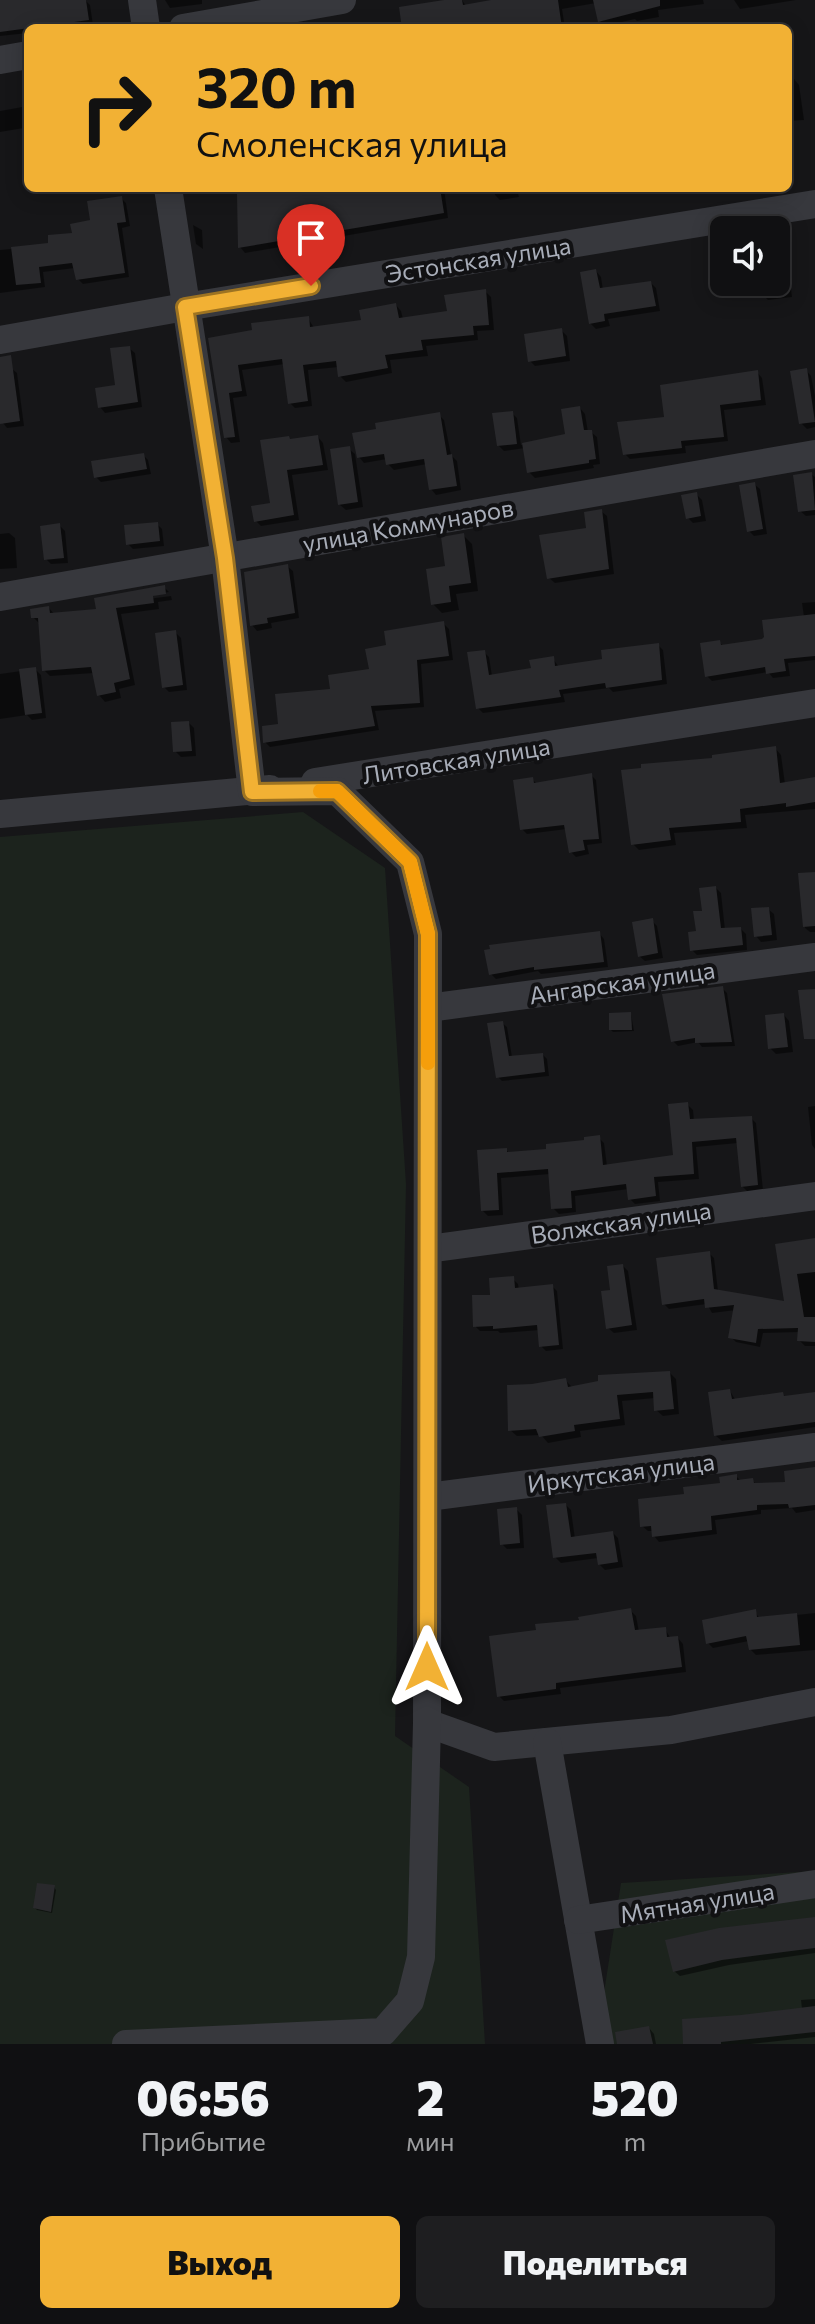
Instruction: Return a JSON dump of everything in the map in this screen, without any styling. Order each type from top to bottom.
[{"type":"street","points":[[142,0],[145,24]]},
{"type":"street","points":[[206,24],[342,0]]},
{"type":"street","points":[[0,60],[24,56]]},
{"type":"street","points":[[126,2044],[383,2032],[410,2001],[421,1957],[427,1723],[428,934],[410,862],[337,791],[252,792],[225,558],[169,192]]},
{"type":"street","name":"Эстонская улица","points":[[0,340],[815,204]]},
{"type":"street","name":"улица Коммунаров","points":[[0,597],[815,454]]},
{"type":"street","name":"Литовская улица","points":[[0,814],[252,792],[815,703]]},
{"type":"street","name":"Ангарская улица","points":[[428,1008],[815,957]]},
{"type":"street","name":"Волжская улица","points":[[428,1249],[815,1196]]},
{"type":"street","name":"Иркутская улица","points":[[428,1497],[815,1447]]},
{"type":"street","points":[[427,1723],[494,1747],[671,1730],[815,1702]]},
{"type":"street","points":[[547,1742],[600,2044]]},
{"type":"street","name":"Мятная улица","points":[[578,1920],[815,1884]]},
{"type":"shaded area","points":[[303,812],[385,868],[406,1184],[395,1736],[469,1787],[485,2044],[0,2044],[0,837]]},
{"type":"shaded area","points":[[815,1871],[815,2044],[596,2044],[621,1883]]},
{"type":"building","points":[[0,0],[86,0],[89,20],[24,24],[24,29],[0,32]]},
{"type":"building","points":[[444,0],[462,0],[463,5],[491,0],[558,0],[561,24],[401,24],[399,7]]},
{"type":"building","points":[[593,0],[660,0],[660,6],[598,22]]},
{"type":"building","points":[[441,192],[444,213],[238,248],[237,194]]},
{"type":"building","points":[[122,196],[126,222],[117,223],[125,273],[76,280],[72,263],[39,267],[41,283],[16,285],[11,247],[48,243],[48,235],[72,233],[70,224],[90,220],[87,201]]},
{"type":"building","points":[[596,269],[600,288],[651,281],[656,306],[604,314],[605,321],[589,324],[580,272]]},
{"type":"building","points":[[486,289],[489,325],[473,326],[474,335],[421,340],[423,350],[385,355],[388,368],[338,377],[336,361],[303,365],[308,401],[288,404],[282,359],[238,365],[242,391],[229,393],[235,437],[224,438],[208,338],[252,330],[251,323],[309,316],[310,327],[361,320],[359,310],[396,303],[399,318],[447,311],[444,295]]},
{"type":"building","points":[[562,328],[566,356],[528,362],[524,334]]},
{"type":"building","points":[[130,346],[138,402],[98,408],[95,388],[115,385],[110,348]]},
{"type":"building","points":[[11,355],[20,421],[0,424],[0,357]]},
{"type":"building","points":[[807,368],[815,422],[799,424],[790,371]]},
{"type":"building","points":[[758,370],[761,400],[720,405],[724,437],[681,441],[682,448],[623,455],[617,422],[664,417],[660,385]]},
{"type":"building","points":[[580,406],[584,430],[592,430],[596,459],[589,460],[589,463],[527,473],[522,443],[565,434],[561,409]]},
{"type":"building","points":[[513,411],[517,444],[497,446],[492,413]]},
{"type":"building","points":[[440,412],[447,455],[452,454],[457,486],[429,490],[424,459],[386,465],[384,454],[357,458],[352,433],[376,429],[375,423]]},
{"type":"building","points":[[318,435],[323,465],[287,470],[294,515],[254,522],[251,506],[270,503],[260,440]]},
{"type":"building","points":[[350,446],[358,502],[338,505],[330,449]]},
{"type":"building","points":[[144,453],[147,469],[94,478],[91,461]]},
{"type":"building","points":[[812,472],[815,510],[798,512],[793,475]]},
{"type":"building","points":[[755,482],[763,529],[747,532],[739,485]]},
{"type":"building","points":[[697,492],[701,516],[686,519],[681,495]]},
{"type":"building","points":[[602,509],[609,569],[547,579],[539,535],[586,528],[584,512]]},
{"type":"building","points":[[158,522],[160,541],[126,545],[124,525]]},
{"type":"building","points":[[60,523],[64,558],[44,560],[40,526]]},
{"type":"building","points":[[464,533],[471,583],[449,586],[451,602],[431,605],[426,569],[445,566],[441,537]]},
{"type":"building","points":[[288,564],[295,613],[267,618],[268,623],[250,626],[244,572]]},
{"type":"building","points":[[165,585],[166,594],[153,596],[154,603],[116,608],[130,679],[114,683],[116,692],[97,696],[91,667],[42,671],[38,618],[31,618],[30,609],[49,606],[50,613],[96,609],[94,598]]},
{"type":"building","points":[[815,614],[815,656],[784,659],[786,671],[766,674],[765,667],[705,677],[700,643],[720,640],[721,645],[762,639],[762,620]]},
{"type":"building","points":[[444,621],[449,656],[417,660],[420,703],[371,706],[375,726],[263,743],[262,726],[278,724],[275,694],[330,689],[328,675],[369,669],[365,649],[386,645],[384,631]]},
{"type":"building","points":[[176,630],[183,685],[162,688],[155,633]]},
{"type":"building","points":[[659,643],[662,680],[606,688],[605,683],[559,690],[561,697],[476,709],[467,652],[485,650],[489,675],[531,668],[529,660],[554,656],[555,666],[602,659],[601,650]]},
{"type":"building","points":[[36,667],[42,713],[25,715],[19,669]]},
{"type":"building","points":[[189,721],[192,751],[173,752],[171,722]]},
{"type":"building","points":[[776,746],[780,783],[815,777],[815,802],[740,809],[741,822],[669,828],[671,840],[631,845],[621,770],[641,768],[641,764],[712,758],[712,755]]},
{"type":"building","points":[[592,773],[599,839],[583,840],[585,850],[569,853],[564,825],[520,830],[513,780],[533,777],[534,783]]},
{"type":"building","points":[[815,872],[815,926],[803,927],[798,873]]},
{"type":"building","points":[[716,886],[721,928],[741,927],[743,945],[690,951],[688,932],[696,931],[693,911],[702,911],[699,888]]},
{"type":"building","points":[[769,907],[772,935],[754,937],[751,908]]},
{"type":"building","points":[[653,918],[658,953],[638,957],[632,922]]},
{"type":"building","points":[[600,931],[604,962],[534,970],[534,967],[489,975],[484,950],[490,949],[489,945]]},
{"type":"building","points":[[723,986],[732,1042],[695,1043],[695,1038],[671,1042],[662,994]]},
{"type":"building","points":[[815,989],[815,1039],[804,1039],[798,990]]},
{"type":"building","points":[[631,1012],[632,1030],[609,1030],[609,1013]]},
{"type":"building","points":[[784,1013],[788,1047],[768,1049],[765,1015]]},
{"type":"building","points":[[503,1021],[509,1056],[543,1053],[545,1072],[496,1078],[487,1023]]},
{"type":"building","points":[[688,1102],[690,1119],[752,1116],[758,1185],[741,1187],[736,1138],[692,1142],[694,1174],[654,1177],[656,1196],[628,1200],[626,1184],[571,1191],[572,1208],[551,1209],[548,1169],[497,1173],[499,1210],[481,1211],[477,1150],[507,1148],[507,1152],[546,1149],[546,1144],[600,1135],[603,1165],[673,1155],[668,1104]]},
{"type":"building","points":[[815,1238],[815,1272],[797,1274],[804,1317],[815,1317],[815,1342],[797,1341],[798,1328],[758,1329],[756,1343],[728,1338],[734,1305],[705,1308],[704,1299],[662,1305],[656,1258],[710,1251],[714,1289],[784,1301],[775,1244]]},
{"type":"building","points":[[623,1264],[632,1325],[606,1329],[601,1291],[610,1290],[607,1266]]},
{"type":"building","points":[[514,1276],[515,1288],[553,1284],[559,1345],[539,1347],[537,1325],[493,1329],[493,1326],[473,1327],[472,1295],[490,1295],[489,1278]]},
{"type":"building","points":[[670,1371],[674,1409],[654,1411],[653,1392],[617,1395],[620,1419],[574,1425],[575,1431],[539,1437],[536,1429],[508,1431],[507,1385],[566,1378],[568,1387],[598,1381],[598,1375]]},
{"type":"building","points":[[730,1389],[732,1399],[783,1392],[784,1396],[815,1392],[815,1422],[714,1436],[708,1392]]},
{"type":"building","points":[[815,1467],[815,1505],[789,1508],[788,1504],[757,1505],[757,1510],[711,1516],[712,1530],[652,1537],[651,1526],[640,1527],[638,1499],[684,1494],[683,1487],[720,1483],[719,1477],[737,1474],[737,1480],[753,1478],[754,1483],[785,1482],[784,1471]]},
{"type":"building","points":[[566,1503],[571,1537],[613,1531],[618,1562],[598,1565],[596,1553],[553,1558],[546,1505]]},
{"type":"building","points":[[517,1507],[520,1543],[500,1545],[497,1509]]},
{"type":"building","points":[[631,1608],[635,1630],[666,1627],[667,1637],[678,1636],[682,1667],[556,1683],[556,1689],[497,1697],[489,1636],[536,1630],[535,1624],[579,1620],[578,1617]]},
{"type":"building","points":[[756,1609],[757,1617],[797,1613],[800,1645],[749,1650],[746,1636],[706,1644],[702,1620]]},
{"type":"building","points":[[37,1883],[55,1885],[51,1912],[33,1908]]},
{"type":"building","points":[[815,1917],[815,1948],[722,1960],[673,1972],[665,1940],[719,1928]]},
{"type":"building","points":[[815,2006],[815,2032],[721,2044],[683,2044],[682,2019]]},
{"type":"building","points":[[649,2026],[653,2044],[617,2044],[615,2032]]},
{"type":"slow traffic","points":[[320,791],[337,791],[410,862],[428,934],[428,1063]]},
{"type":"route","points":[[311,286],[185,307],[225,558],[252,792],[337,791],[410,862],[428,934],[427,1667]]}]
